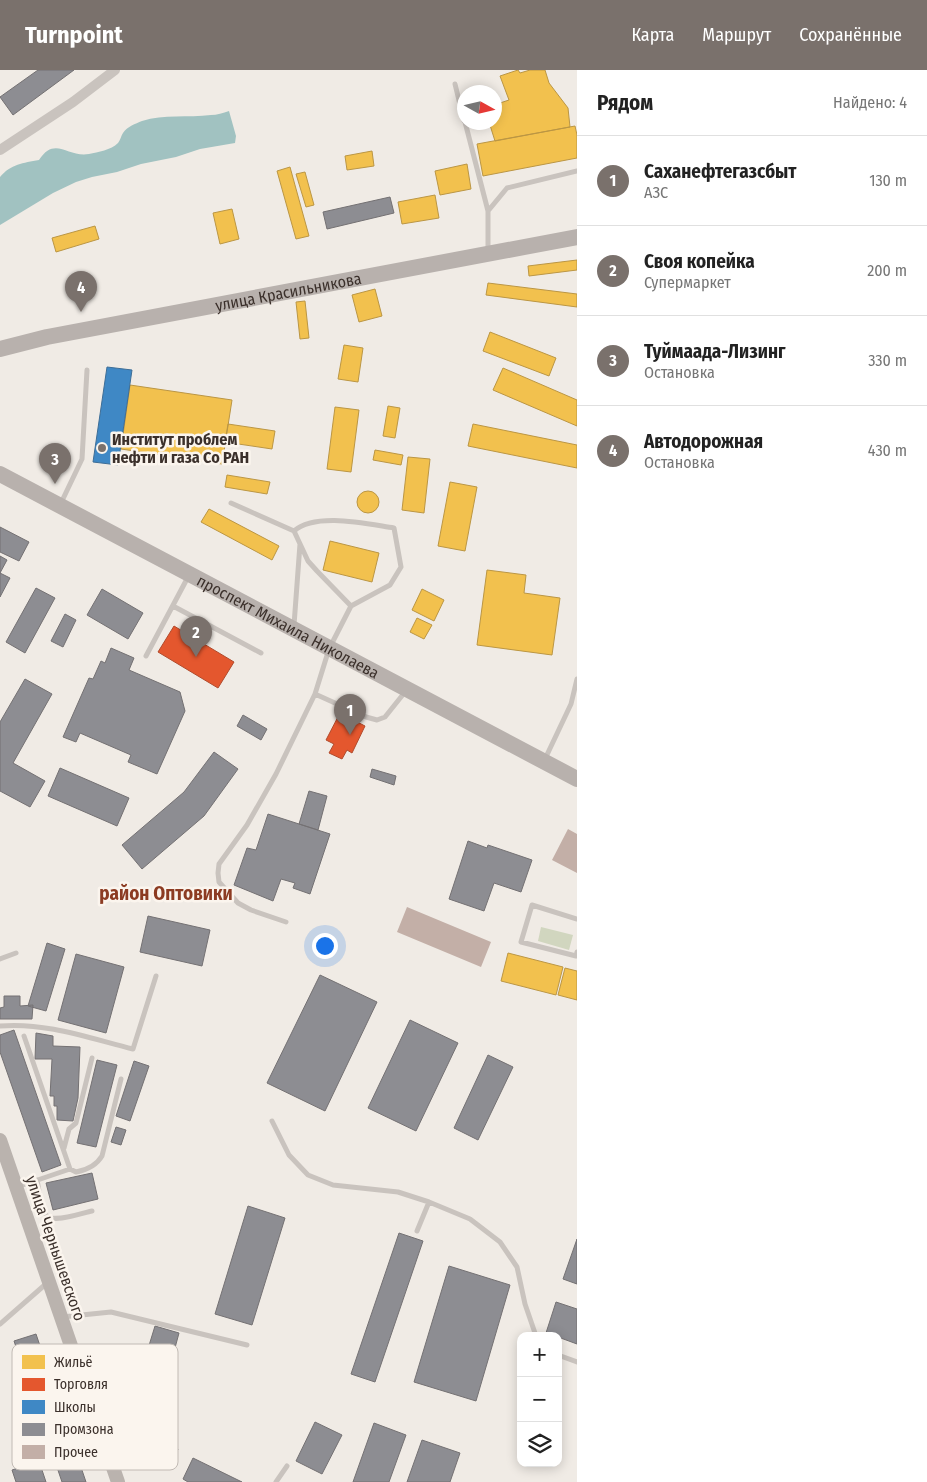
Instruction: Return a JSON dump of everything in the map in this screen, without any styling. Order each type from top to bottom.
[{"type":"main road","name":"улица Красильникова","points":[[0,349],[48,337],[577,237]]},
{"type":"main road","name":"проспект Михаила Николаева","points":[[0,474],[577,779]]},
{"type":"main road","name":"улица Чернышевского","points":[[0,1140],[70,1344]]},
{"type":"main road","name":"улица Чернышевского","points":[[114,1470],[118,1482]]},
{"type":"street","points":[[0,150],[73,102],[115,70]]},
{"type":"lane","points":[[455,84],[457,92]]},
{"type":"lane","points":[[467,130],[488,211],[488,255]]},
{"type":"lane","points":[[488,211],[507,188],[577,171]]},
{"type":"lane","points":[[60,506],[82,459],[87,370]]},
{"type":"lane","points":[[231,503],[294,532],[308,561],[352,606]]},
{"type":"lane","points":[[286,922],[251,910],[238,903],[219,882],[219,864],[247,824],[276,774],[315,694],[329,648],[352,606],[390,585],[401,567],[394,528],[342,520],[302,525],[294,532]]},
{"type":"lane","points":[[294,630],[300,543]]},
{"type":"lane","points":[[146,656],[189,575]]},
{"type":"lane","points":[[173,606],[261,653]]},
{"type":"lane","points":[[543,762],[571,704],[577,679]]},
{"type":"lane","points":[[315,694],[377,720],[385,717],[407,690]]},
{"type":"lane","points":[[577,919],[532,905],[521,942],[576,956],[577,952]]},
{"type":"lane","points":[[0,959],[16,953]]},
{"type":"lane","points":[[0,1026],[26,1025],[45,1027],[133,1049],[156,976]]},
{"type":"lane","points":[[24,1036],[70,1169],[76,1172],[88,1169],[96,1164],[102,1156],[121,1078]]},
{"type":"lane","points":[[63,1149],[69,1129],[76,1124],[92,1058]]},
{"type":"lane","points":[[272,1121],[289,1155],[308,1175],[332,1185],[398,1192],[429,1202],[470,1220],[500,1242],[517,1267],[525,1304],[535,1332]]},
{"type":"lane","points":[[16,1188],[70,1169]]},
{"type":"lane","points":[[37,1180],[45,1212],[49,1218],[57,1219],[92,1211]]},
{"type":"lane","points":[[417,1231],[429,1202]]},
{"type":"lane","points":[[0,1324],[49,1281]]},
{"type":"lane","points":[[61,1317],[111,1312],[247,1345]]},
{"type":"lane","points":[[562,1356],[577,1362]]},
{"type":"lane","points":[[276,1482],[287,1466]]},
{"type":"green space","points":[[541,927],[573,935],[569,950],[538,941]]},
{"type":"water","points":[[229,111],[236,136],[235,143],[200,149],[176,157],[141,164],[76,182],[53,193],[0,225],[0,177],[8,169],[23,163],[39,160],[45,153],[56,148],[81,154],[108,149],[118,143],[127,129],[142,121],[167,117],[216,115]]},
{"type":"building: Жильё","points":[[518,70],[520,73],[530,70],[545,70],[549,83],[568,108],[570,127],[495,141],[492,130],[502,130],[502,102],[509,100],[500,76]]},
{"type":"building: Жильё","points":[[575,126],[577,158],[483,176],[477,144]]},
{"type":"building: Жильё","points":[[372,151],[374,166],[347,170],[345,156]]},
{"type":"building: Жильё","points":[[467,164],[471,189],[440,195],[435,171]]},
{"type":"building: Жильё","points":[[290,167],[309,236],[296,239],[277,171]]},
{"type":"building: Жильё","points":[[305,172],[314,205],[306,207],[296,174]]},
{"type":"building: Жильё","points":[[435,195],[439,218],[402,224],[398,202]]},
{"type":"building: Жильё","points":[[232,209],[239,239],[220,244],[213,213]]},
{"type":"building: Жильё","points":[[95,226],[99,239],[56,252],[52,238]]},
{"type":"building: Жильё","points":[[577,260],[577,270],[529,276],[528,266]]},
{"type":"building: Жильё","points":[[488,283],[577,294],[577,307],[486,295]]},
{"type":"building: Жильё","points":[[375,289],[382,316],[359,322],[352,295]]},
{"type":"building: Жильё","points":[[305,301],[309,338],[300,339],[296,302]]},
{"type":"building: Жильё","points":[[490,332],[556,358],[549,376],[483,351]]},
{"type":"building: Жильё","points":[[344,345],[363,348],[358,382],[338,379]]},
{"type":"building: Жильё","points":[[503,368],[577,400],[577,426],[493,390]]},
{"type":"building: Жильё","points":[[130,385],[232,400],[222,464],[121,449]]},
{"type":"building: Жильё","points":[[388,406],[400,408],[395,438],[383,436]]},
{"type":"building: Жильё","points":[[335,407],[359,410],[351,472],[327,469]]},
{"type":"building: Жильё","points":[[228,424],[275,431],[272,449],[225,442]]},
{"type":"building: Жильё","points":[[473,424],[577,445],[577,468],[468,446]]},
{"type":"building: Жильё","points":[[375,450],[403,455],[401,465],[373,460]]},
{"type":"building: Жильё","points":[[408,457],[430,459],[424,513],[402,510]]},
{"type":"building: Жильё","points":[[227,475],[270,482],[267,494],[225,487]]},
{"type":"building: Жильё","points":[[450,482],[477,487],[465,551],[438,546]]},
{"type":"building: Жильё","points":[[368,491],[376,494],[379,502],[376,510],[368,513],[360,510],[357,502],[360,494]]},
{"type":"building: Жильё","points":[[209,509],[279,546],[272,560],[201,522]]},
{"type":"building: Жильё","points":[[330,541],[379,553],[372,582],[323,570]]},
{"type":"building: Жильё","points":[[487,570],[526,575],[524,593],[560,598],[552,655],[477,645]]},
{"type":"building: Жильё","points":[[422,589],[444,600],[434,621],[412,610]]},
{"type":"building: Жильё","points":[[417,618],[432,625],[424,639],[410,632]]},
{"type":"building: Жильё","points":[[508,953],[563,967],[556,995],[501,981]]},
{"type":"building: Жильё","points":[[565,968],[577,971],[577,1000],[558,995]]},
{"type":"building: Торговля","points":[[174,626],[234,662],[218,688],[158,652]]},
{"type":"building: Торговля","points":[[340,713],[365,726],[352,753],[347,750],[342,759],[329,753],[334,744],[326,740]]},
{"type":"building: Школы","points":[[107,367],[132,370],[118,465],[93,462]]},
{"type":"building: Промзона","points":[[38,70],[74,70],[13,115],[0,97]]},
{"type":"building: Промзона","points":[[390,197],[394,213],[327,229],[323,212]]},
{"type":"building: Промзона","points":[[0,527],[29,542],[19,561],[0,552]]},
{"type":"building: Промзона","points":[[0,556],[7,560],[0,573]]},
{"type":"building: Промзона","points":[[0,573],[10,578],[0,597]]},
{"type":"building: Промзона","points":[[36,588],[55,598],[25,653],[6,642]]},
{"type":"building: Промзона","points":[[102,589],[143,613],[128,639],[87,615]]},
{"type":"building: Промзона","points":[[65,614],[76,620],[63,647],[51,641]]},
{"type":"building: Промзона","points":[[111,648],[134,658],[129,670],[180,692],[185,711],[157,774],[128,762],[131,755],[80,733],[76,742],[63,737],[89,678],[93,679],[101,661],[105,663]]},
{"type":"building: Промзона","points":[[25,679],[52,694],[13,763],[45,781],[30,807],[0,791],[0,722]]},
{"type":"building: Промзона","points":[[243,715],[267,729],[261,740],[237,726]]},
{"type":"building: Промзона","points":[[214,752],[238,769],[204,816],[142,869],[122,845],[184,792]]},
{"type":"building: Промзона","points":[[60,768],[129,798],[117,826],[48,796]]},
{"type":"building: Промзона","points":[[372,769],[396,776],[394,785],[370,777]]},
{"type":"building: Промзона","points":[[309,791],[327,796],[318,830],[299,824]]},
{"type":"building: Промзона","points":[[268,814],[330,834],[310,894],[293,888],[295,883],[281,879],[273,901],[234,885],[247,848],[256,850]]},
{"type":"building: Промзона","points":[[468,841],[487,848],[488,845],[532,860],[521,892],[494,883],[484,911],[449,899]]},
{"type":"building: Промзона","points":[[148,916],[210,930],[202,966],[140,952]]},
{"type":"building: Промзона","points":[[47,943],[65,949],[46,1011],[28,1006]]},
{"type":"building: Промзона","points":[[76,954],[124,967],[106,1033],[58,1020]]},
{"type":"building: Промзона","points":[[320,975],[377,1002],[325,1111],[267,1083]]},
{"type":"building: Промзона","points":[[4,996],[20,996],[20,1006],[33,1005],[32,1019],[0,1019],[0,1008],[4,1007]]},
{"type":"building: Промзона","points":[[410,1020],[458,1043],[416,1131],[368,1108]]},
{"type":"building: Промзона","points":[[14,1030],[61,1165],[42,1172],[0,1052],[0,1035]]},
{"type":"building: Промзона","points":[[36,1033],[53,1036],[53,1046],[80,1047],[78,1098],[73,1121],[57,1120],[57,1106],[54,1106],[54,1096],[50,1096],[52,1059],[35,1059]]},
{"type":"building: Промзона","points":[[488,1055],[513,1067],[478,1140],[454,1128]]},
{"type":"building: Промзона","points":[[97,1060],[117,1065],[96,1147],[77,1143]]},
{"type":"building: Промзона","points":[[134,1061],[149,1066],[130,1121],[116,1116]]},
{"type":"building: Промзона","points":[[116,1127],[126,1130],[121,1145],[111,1142]]},
{"type":"building: Промзона","points":[[92,1173],[98,1199],[53,1210],[46,1183]]},
{"type":"building: Промзона","points":[[248,1206],[285,1218],[252,1325],[215,1314]]},
{"type":"building: Промзона","points":[[399,1233],[423,1241],[375,1382],[351,1374]]},
{"type":"building: Промзона","points":[[577,1239],[577,1284],[563,1279]]},
{"type":"building: Промзона","points":[[449,1266],[510,1285],[476,1401],[414,1382]]},
{"type":"building: Промзона","points":[[556,1302],[577,1309],[577,1344],[562,1338],[562,1332],[546,1332]]},
{"type":"building: Промзона","points":[[155,1326],[179,1333],[176,1344],[149,1344]]},
{"type":"building: Промзона","points":[[36,1334],[39,1344],[15,1344],[14,1341]]},
{"type":"building: Промзона","points":[[315,1422],[342,1435],[322,1474],[296,1461]]},
{"type":"building: Промзона","points":[[374,1423],[406,1435],[389,1482],[353,1482]]},
{"type":"building: Промзона","points":[[422,1440],[460,1453],[450,1482],[407,1482]]},
{"type":"building: Промзона","points":[[193,1458],[242,1482],[188,1482],[183,1479]]},
{"type":"building: Промзона","points":[[12,1470],[42,1470],[46,1482],[16,1482]]},
{"type":"building: Промзона","points":[[58,1470],[82,1470],[86,1482],[62,1482]]},
{"type":"building: Прочее","points":[[568,829],[577,834],[577,873],[552,860]]},
{"type":"building: Прочее","points":[[407,907],[491,942],[481,967],[397,932]]},
{"type":"place","name":"Автодорожная","points":[[81,312]]},
{"type":"place","name":"Институт проблем нефти и газа Со РАН","points":[[102,448]]},
{"type":"place","name":"Туймаада-Лизинг","points":[[55,484]]},
{"type":"place","name":"Своя копейка","points":[[196,657]]},
{"type":"place","name":"Саханефтегазсбыт","points":[[350,735]]},
{"type":"district","name":"район Оптовики","points":[[166,893]]}]
